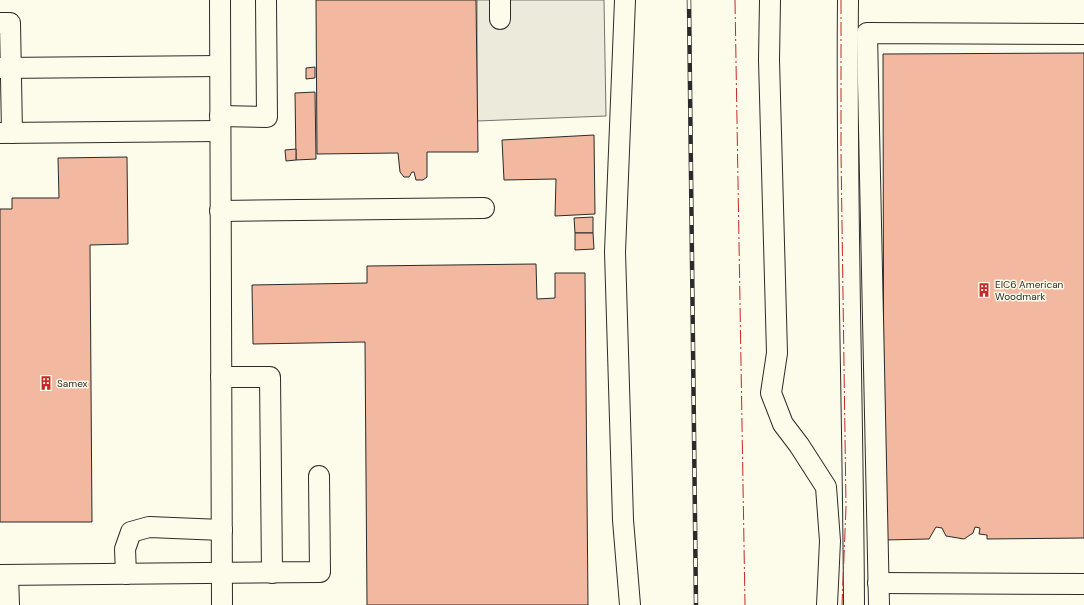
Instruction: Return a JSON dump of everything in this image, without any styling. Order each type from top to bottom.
[{"type":"street","points":[[220,0],[222,605]]},
{"type":"street","points":[[0,23],[10,23],[5,68],[6,133],[220,124],[267,117],[266,0]]},
{"type":"street","points":[[625,0],[615,252],[623,520],[630,605]]},
{"type":"street","points":[[770,0],[769,60],[776,353],[771,393],[783,424],[799,445],[826,487],[830,541],[827,605]]},
{"type":"street","points":[[848,0],[847,94],[854,605]]},
{"type":"street","points":[[879,605],[867,33],[1084,34]]},
{"type":"street","points":[[5,68],[220,66]]},
{"type":"street","points":[[220,211],[484,208]]},
{"type":"street","points":[[221,377],[270,377],[272,573]]},
{"type":"street","points":[[9,605],[4,575],[320,572],[319,476]]},
{"type":"street","points":[[126,574],[125,549],[131,532],[149,527],[222,530]]},
{"type":"street","points":[[878,583],[1084,584]]},
{"type":"shaded area","points":[[477,0],[604,0],[606,116],[477,121]]},
{"type":"building","points":[[316,0],[476,0],[478,152],[427,152],[427,177],[423,180],[416,180],[414,172],[412,172],[409,177],[404,177],[400,172],[398,153],[317,154]]},
{"type":"building","name":"EIC6 American Woodmark","points":[[1084,53],[1084,538],[987,539],[987,535],[979,534],[980,528],[975,527],[973,533],[964,539],[946,536],[942,528],[936,527],[929,539],[884,540],[883,54]]},
{"type":"building","points":[[315,67],[315,78],[306,79],[306,68]]},
{"type":"building","points":[[315,92],[316,159],[296,160],[295,93]]},
{"type":"building","points":[[594,135],[595,214],[555,216],[556,179],[504,180],[502,140]]},
{"type":"building","points":[[296,149],[296,160],[286,161],[285,150]]},
{"type":"building","name":"Samex","points":[[127,157],[128,244],[90,245],[92,522],[0,522],[0,209],[12,209],[12,198],[59,198],[58,158]]},
{"type":"building","points":[[593,217],[593,233],[575,233],[574,218]]},
{"type":"building","points":[[575,233],[593,233],[594,249],[575,250]]},
{"type":"building","points":[[536,264],[537,299],[555,298],[555,273],[585,273],[588,605],[367,605],[365,342],[253,344],[252,285],[367,283],[367,266]]},
{"type":"railway","points":[[689,0],[696,605]]},
{"type":"power","points":[[735,0],[745,605]]},
{"type":"power","points":[[841,0],[841,152],[846,507],[842,605]]},
{"type":"place","name":"EIC6 American Woodmark","points":[[984,290]]},
{"type":"place","name":"Samex","points":[[46,383]]}]
